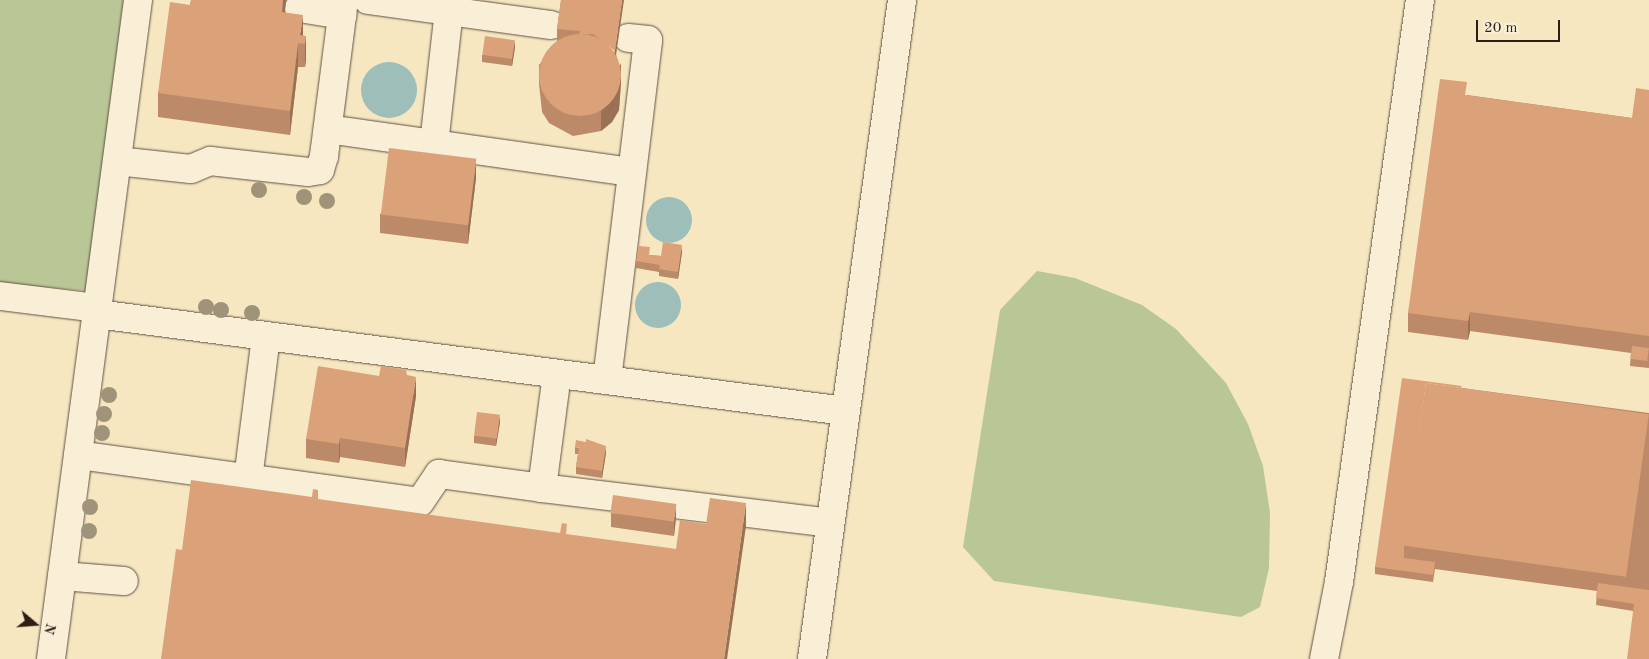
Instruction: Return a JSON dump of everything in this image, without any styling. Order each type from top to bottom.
[{"type":"lane","points":[[51,659],[138,0]]},
{"type":"lane","points":[[368,0],[551,25]]},
{"type":"lane","points":[[812,659],[902,0]]},
{"type":"lane","points":[[1324,659],[1339,582],[1420,0]]},
{"type":"lane","points":[[117,160],[191,169],[210,161],[308,172],[320,170],[328,129],[343,7],[299,8]]},
{"type":"lane","points":[[427,149],[449,11]]},
{"type":"lane","points":[[607,380],[648,40],[628,38]]},
{"type":"lane","points":[[328,129],[427,149],[632,172]]},
{"type":"lane","points":[[0,296],[266,336],[845,412]]},
{"type":"lane","points":[[248,479],[266,336]]},
{"type":"lane","points":[[542,488],[558,374]]},
{"type":"lane","points":[[78,455],[420,502],[439,474],[830,523]]},
{"type":"lane","points":[[62,576],[124,582]]},
{"type":"green space","points":[[0,0],[124,0],[86,291],[0,283]]},
{"type":"green space","points":[[1037,271],[1075,278],[1142,305],[1176,329],[1226,383],[1248,424],[1263,466],[1270,513],[1269,568],[1260,607],[1241,617],[994,581],[963,547],[1000,310]]},
{"type":"water","points":[[383,62],[395,62],[409,70],[417,84],[415,101],[409,110],[395,118],[383,118],[373,113],[366,106],[361,96],[361,84],[366,74],[373,67]]},
{"type":"water","points":[[674,197],[686,203],[691,211],[691,229],[686,237],[678,242],[664,243],[652,237],[647,229],[646,215],[652,203],[660,198]]},
{"type":"water","points":[[663,282],[675,288],[680,296],[680,314],[675,322],[667,327],[653,328],[641,322],[636,314],[635,300],[641,288],[649,283]]},
{"type":"building","points":[[191,0],[283,0],[282,12],[303,15],[300,35],[306,36],[305,44],[298,43],[290,111],[158,93],[170,2],[190,5]]},
{"type":"building","points":[[561,0],[622,0],[615,51],[593,34],[579,35],[580,31],[557,29]]},
{"type":"building","points":[[580,34],[596,37],[609,46],[618,59],[621,75],[618,91],[609,104],[596,113],[580,116],[564,113],[551,104],[542,91],[539,75],[542,59],[551,46],[564,37]]},
{"type":"building","points":[[485,36],[515,40],[512,59],[482,55]]},
{"type":"building","points":[[1440,79],[1467,82],[1465,95],[1632,118],[1636,88],[1649,90],[1649,336],[1470,312],[1468,321],[1408,313]]},
{"type":"building","points":[[389,148],[476,159],[468,225],[381,215]]},
{"type":"building","points":[[663,242],[682,245],[678,272],[659,269],[660,265],[636,261],[639,246],[650,247],[649,255],[661,256]]},
{"type":"building","points":[[1632,346],[1649,348],[1647,361],[1630,359]]},
{"type":"building","points":[[318,366],[379,376],[381,366],[406,370],[407,375],[416,377],[405,448],[340,438],[339,444],[306,439]]},
{"type":"building","points":[[1402,378],[1462,386],[1461,388],[1426,383],[1404,558],[1435,562],[1433,575],[1375,567]]},
{"type":"building","points":[[1426,383],[1649,414],[1626,577],[1403,545]]},
{"type":"building","points":[[477,412],[500,415],[497,439],[474,436]]},
{"type":"building","points":[[586,439],[606,446],[602,471],[576,467],[579,447],[575,447],[576,440],[586,442]]},
{"type":"building","points":[[191,480],[312,497],[313,489],[318,490],[318,499],[560,533],[562,523],[567,524],[566,534],[676,549],[680,520],[706,524],[710,498],[746,503],[724,659],[161,659],[176,549],[182,550]]},
{"type":"building","points":[[613,495],[676,504],[674,522],[610,513]]},
{"type":"building","points":[[1598,583],[1649,590],[1649,659],[1627,659],[1634,604],[1596,598]]}]
